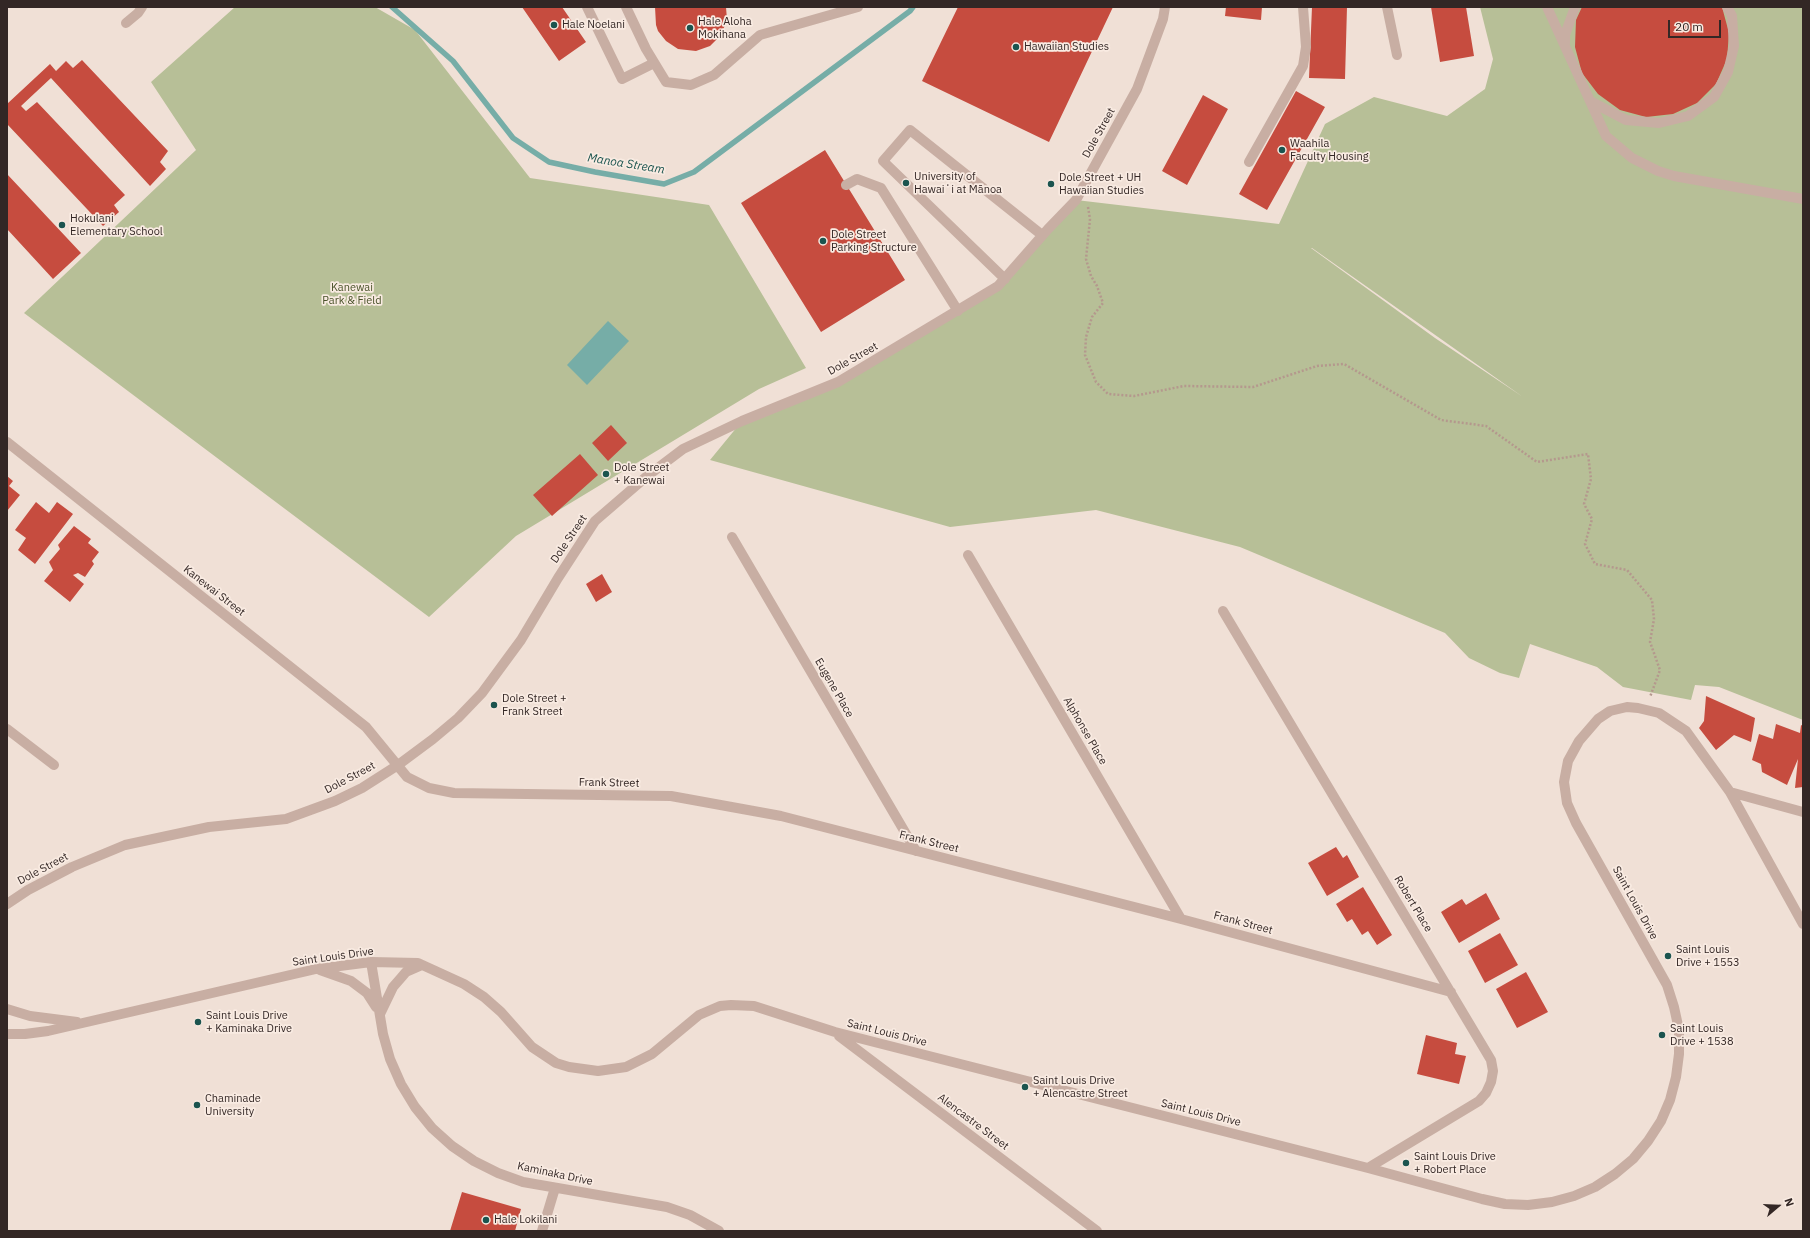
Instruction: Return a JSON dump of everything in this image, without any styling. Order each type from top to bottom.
[{"type":"street","points":[[126,23],[138,13],[142,7]]},
{"type":"street","points":[[587,7],[622,79],[654,63]]},
{"type":"street","points":[[626,7],[646,49],[666,82],[691,85],[714,75],[760,35],[858,7]]},
{"type":"street","name":"Dole Street","points":[[7,904],[28,890],[72,867],[125,845],[209,827],[286,820],[362,788],[398,765],[458,718],[482,693],[521,640],[558,578],[595,521],[646,477],[683,450],[742,421],[838,382],[998,286],[1042,235],[1076,200],[1137,89],[1163,19],[1165,7]]},
{"type":"street","points":[[1249,162],[1303,66],[1306,47],[1303,7]]},
{"type":"street","points":[[1387,7],[1397,55]]},
{"type":"street","points":[[1547,7],[1606,136],[1632,158],[1646,166],[1674,176],[1803,199]]},
{"type":"street","points":[[1565,45],[1565,35],[1575,7]]},
{"type":"street","points":[[1590,101],[1626,120],[1659,123],[1688,116],[1714,97],[1728,72],[1734,46],[1732,16],[1727,7]]},
{"type":"street","points":[[1005,278],[883,161],[887,156],[910,130],[1042,235]]},
{"type":"street","points":[[846,185],[857,179],[881,188],[958,311]]},
{"type":"street","name":"Kanewai Street","points":[[7,442],[366,727],[398,765]]},
{"type":"street","name":"Eugene Place","points":[[732,536],[916,851]]},
{"type":"street","name":"Alphonse Place","points":[[968,555],[1182,919]]},
{"type":"street","name":"Robert Place","points":[[1223,611],[1491,1060],[1493,1071],[1489,1088],[1479,1101],[1368,1168]]},
{"type":"street","name":"Saint Louis Drive","points":[[7,1034],[25,1034],[48,1031],[316,969],[370,962],[418,963],[464,984],[484,997],[501,1012],[532,1047],[543,1055],[556,1063],[584,1070],[612,1070],[640,1061],[664,1045],[680,1028],[699,1015],[720,1006],[742,1004],[765,1009],[835,1032],[1497,1202],[1528,1205],[1552,1202],[1588,1190],[1615,1174],[1638,1153],[1661,1122],[1670,1100],[1676,1077],[1679,1046],[1674,1007],[1666,985],[1571,813],[1567,803],[1564,782],[1568,761],[1574,748],[1598,719],[1610,711],[1627,707],[1646,709],[1670,718],[1686,731],[1730,792],[1803,924]]},
{"type":"street","points":[[7,729],[54,765]]},
{"type":"street","name":"Frank Street","points":[[398,765],[407,777],[424,786],[442,791],[671,796],[782,816],[1182,919],[1451,992]]},
{"type":"street","points":[[1730,792],[1803,812]]},
{"type":"street","name":"Kaminaka Drive","points":[[370,962],[390,1059],[401,1084],[415,1107],[432,1128],[452,1146],[474,1161],[498,1173],[523,1182],[668,1207],[690,1215],[718,1231]]},
{"type":"street","points":[[380,1014],[394,987],[400,979],[406,972],[422,965]]},
{"type":"street","points":[[316,969],[351,981],[372,1000],[380,1014]]},
{"type":"street","points":[[7,1009],[30,1016],[82,1023]]},
{"type":"street","name":"Alencastre Street","points":[[835,1032],[1097,1231]]},
{"type":"street","points":[[542,1231],[555,1188]]},
{"type":"path","points":[[1076,200],[1089,207],[1089,241],[1086,259],[1091,276],[1097,286],[1103,303],[1092,317],[1086,337],[1085,355],[1096,382],[1108,394],[1134,396],[1184,386],[1253,387],[1318,366],[1344,364],[1441,420],[1486,426],[1537,462],[1588,454],[1591,479],[1584,504],[1592,519],[1585,544],[1595,564],[1628,570],[1652,600],[1654,620],[1650,642],[1660,670],[1646,709]]},
{"type":"green space","name":"Kanewai Park & Field","points":[[235,7],[375,7],[415,30],[530,178],[709,205],[806,368],[759,389],[516,536],[429,617],[24,313],[196,150],[151,82]]},
{"type":"green space","points":[[1480,7],[1803,7],[1803,720],[1719,687],[1695,685],[1691,700],[1623,687],[1597,667],[1530,644],[1519,678],[1500,673],[1469,658],[1445,633],[1240,547],[1096,510],[950,527],[710,460],[742,421],[838,382],[998,286],[1076,200],[1279,224],[1325,124],[1374,97],[1447,116],[1485,89],[1493,59]],"holes":[[[1312,248],[1523,397],[1435,338]]]},
{"type":"water","points":[[608,321],[629,341],[587,385],[567,365]]},
{"type":"building","name":"Hale Noelani","points":[[522,7],[562,7],[586,42],[559,61]]},
{"type":"building","name":"Hale Aloha Mokihana","points":[[655,7],[726,7],[727,20],[721,35],[710,46],[696,51],[678,49],[666,41],[658,31],[656,25]]},
{"type":"building","name":"Hawaiian Studies","points":[[958,7],[1113,7],[1049,142],[922,81]]},
{"type":"building","points":[[1226,7],[1262,7],[1261,20],[1225,16]]},
{"type":"building","points":[[1312,7],[1347,7],[1345,79],[1309,78]]},
{"type":"building","points":[[1431,7],[1466,7],[1474,56],[1440,62]]},
{"type":"building","points":[[1582,7],[1722,7],[1729,33],[1727,59],[1716,84],[1697,103],[1673,114],[1646,117],[1620,110],[1598,94],[1582,73],[1575,47],[1576,20]]},
{"type":"building","points":[[82,60],[168,151],[160,162],[166,169],[150,186],[51,78],[21,106],[26,111],[37,102],[125,195],[114,205],[119,212],[103,226],[7,124],[7,104],[50,64],[56,71],[66,61],[73,68]]},
{"type":"building","name":"Waahila Faculty Housing","points":[[1296,91],[1325,107],[1267,210],[1239,194]]},
{"type":"building","points":[[1203,95],[1228,109],[1187,185],[1162,171]]},
{"type":"building","name":"Dole Street Parking Structure","points":[[825,150],[905,280],[821,332],[741,203]]},
{"type":"building","points":[[7,174],[81,253],[53,279],[7,229]]},
{"type":"building","points":[[611,425],[627,443],[608,461],[592,443]]},
{"type":"building","points":[[580,454],[598,475],[552,516],[533,495]]},
{"type":"building","points":[[7,476],[13,481],[9,486],[20,495],[7,511]]},
{"type":"building","points":[[36,502],[49,513],[57,502],[73,514],[35,564],[18,550],[26,538],[15,530]]},
{"type":"building","points":[[74,526],[91,539],[88,543],[99,552],[92,561],[94,564],[85,577],[78,573],[73,575],[84,584],[70,602],[44,581],[53,570],[49,562],[60,549],[58,545]]},
{"type":"building","points":[[602,574],[612,592],[596,602],[586,584]]},
{"type":"building","points":[[1706,696],[1755,718],[1751,742],[1734,735],[1716,750],[1699,728],[1704,721]]},
{"type":"building","points":[[1776,724],[1800,733],[1801,725],[1803,726],[1803,787],[1795,788],[1798,759],[1787,785],[1762,772],[1761,764],[1752,760],[1759,734],[1773,739]]},
{"type":"building","points":[[1336,847],[1343,858],[1347,855],[1359,877],[1327,896],[1308,863]]},
{"type":"building","points":[[1363,887],[1392,935],[1377,945],[1368,931],[1362,935],[1352,919],[1347,922],[1336,904]]},
{"type":"building","points":[[1486,893],[1500,919],[1459,943],[1441,912],[1462,899],[1466,905]]},
{"type":"building","points":[[1500,933],[1518,965],[1485,983],[1468,951]]},
{"type":"building","points":[[1526,972],[1548,1012],[1517,1028],[1496,989]]},
{"type":"building","points":[[1426,1035],[1457,1043],[1455,1054],[1466,1056],[1459,1084],[1417,1074]]},
{"type":"building","name":"Hale Lokilani","points":[[462,1192],[521,1209],[515,1231],[450,1231]]},
{"type":"waterway","name":"Manoa Stream","points":[[392,7],[453,61],[513,138],[549,162],[664,184],[694,172],[910,11],[913,7]]},
{"type":"place","name":"Hale Noelani","points":[[554,25]]},
{"type":"place","name":"Hale Aloha Mokihana","points":[[690,28]]},
{"type":"place","name":"Hawaiian Studies","points":[[1016,47]]},
{"type":"place","name":"Waahila Faculty Housing","points":[[1282,150]]},
{"type":"place","name":"University of Hawaiʻi at Mānoa","points":[[906,183]]},
{"type":"place","name":"Dole Street + UH Hawaiian Studies","points":[[1051,184]]},
{"type":"place","name":"Hokulani Elementary School","points":[[62,225]]},
{"type":"place","name":"Dole Street Parking Structure","points":[[823,241]]},
{"type":"place","name":"Dole Street + Kanewai","points":[[606,474]]},
{"type":"place","name":"Dole Street + Frank Street","points":[[494,705]]},
{"type":"place","name":"Saint Louis Drive + 1553","points":[[1668,956]]},
{"type":"place","name":"Saint Louis Drive + Kaminaka Drive","points":[[198,1022]]},
{"type":"place","name":"Saint Louis Drive + 1538","points":[[1662,1035]]},
{"type":"place","name":"Saint Louis Drive + Alencastre Street","points":[[1025,1087]]},
{"type":"place","name":"Chaminade University","points":[[197,1105]]},
{"type":"place","name":"Saint Louis Drive + Robert Place","points":[[1406,1163]]},
{"type":"place","name":"Hale Lokilani","points":[[486,1220]]}]
